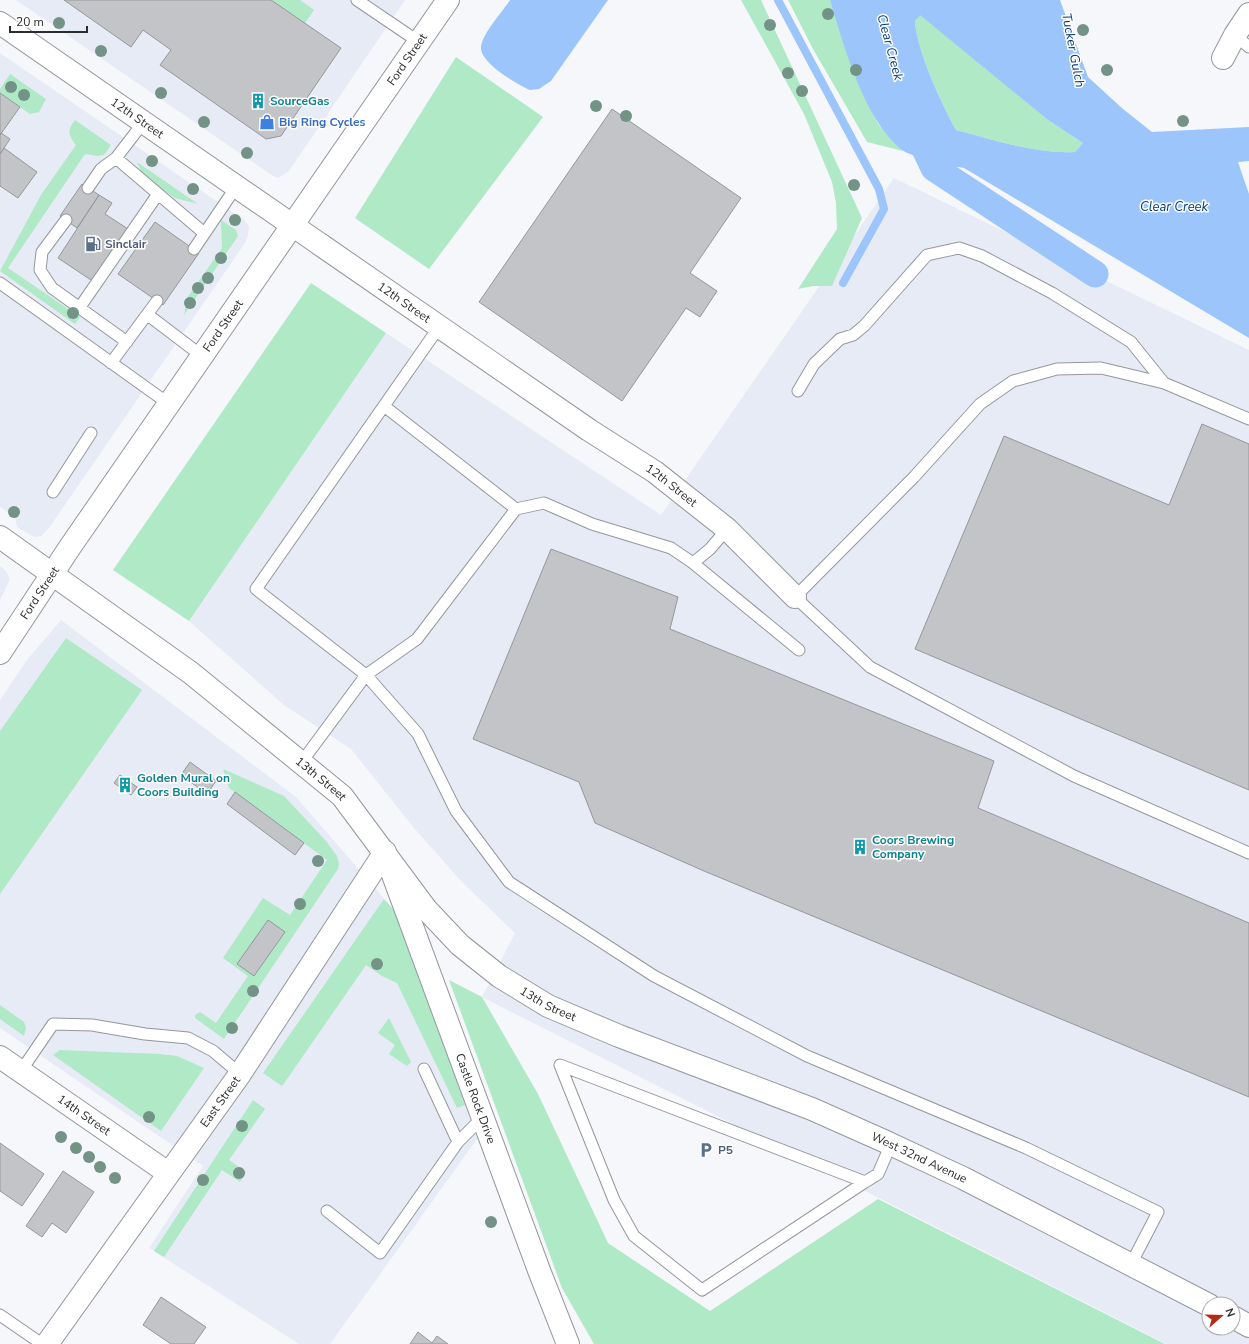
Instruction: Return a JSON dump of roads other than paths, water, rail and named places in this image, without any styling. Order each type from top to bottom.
[{"type":"street","name":"Ford Street","points":[[0,653],[291,225],[448,0]]},
{"type":"street","points":[[1223,58],[1242,41],[1249,14]]},
{"type":"street","name":"12th Street","points":[[0,24],[589,430],[655,472],[727,529],[795,597]]},
{"type":"street","name":"13th Street","points":[[0,537],[53,573],[191,673],[342,796],[426,909],[460,945],[499,976],[548,1006],[619,1036]]},
{"type":"street","name":"East Street","points":[[47,1344],[240,1074],[385,852]]},
{"type":"street","name":"Castle Rock Drive","points":[[385,852],[537,1266],[568,1344]]},
{"type":"street","name":"West 32nd Avenue","points":[[619,1036],[812,1109],[891,1144],[963,1178],[1201,1301]]},
{"type":"street","name":"14th Street","points":[[0,1057],[168,1173]]},
{"type":"lane","points":[[357,0],[419,42]]},
{"type":"lane","points":[[88,188],[101,169],[116,158],[143,123]]},
{"type":"lane","points":[[116,158],[204,233]]},
{"type":"lane","points":[[194,250],[236,187]]},
{"type":"lane","points":[[80,308],[158,194]]},
{"type":"lane","points":[[66,220],[42,252],[40,270],[52,288],[127,342]]},
{"type":"lane","points":[[798,390],[814,364],[840,339],[853,335],[864,326],[927,255],[959,248],[982,256],[1052,293],[1131,342],[1164,382]]},
{"type":"lane","points":[[0,283],[169,404]]},
{"type":"lane","points":[[111,363],[157,301]]},
{"type":"lane","points":[[148,315],[202,356]]},
{"type":"lane","points":[[439,327],[256,589],[366,675],[418,734],[456,811],[509,882],[654,976],[807,1056],[1026,1148],[1158,1212],[1131,1264]]},
{"type":"lane","points":[[1249,419],[1164,382],[1101,368],[1057,369],[1013,381],[980,404],[914,477],[795,597],[870,667],[1074,776],[1249,853]]},
{"type":"lane","points":[[384,406],[516,509]]},
{"type":"lane","points":[[53,492],[91,433]]},
{"type":"lane","points":[[301,763],[366,675],[417,640],[516,509],[544,503],[592,524],[671,548],[693,563],[799,650]]},
{"type":"lane","points":[[693,563],[710,549],[727,529]]},
{"type":"lane","points":[[21,1071],[53,1024],[92,1025],[145,1034],[188,1038],[213,1051],[240,1074]]},
{"type":"lane","points":[[865,1182],[560,1065],[614,1200],[634,1236],[702,1290],[878,1174],[891,1144]]},
{"type":"lane","points":[[424,1069],[458,1142]]},
{"type":"lane","points":[[327,1211],[380,1253],[458,1142],[482,1117]]},
{"type":"lane","points":[[0,1315],[42,1344]]},
{"type":"water","points":[[510,0],[608,0],[551,81],[539,89],[530,90],[500,72],[486,60],[482,53],[481,47],[485,36]]},
{"type":"water","name":"Clear Creek","points":[[830,0],[1060,0],[1088,77],[1123,109],[1152,132],[1249,127],[1249,161],[1238,162],[1249,194],[1249,338],[964,168],[922,158],[902,150],[889,137],[866,101],[849,60]],"holes":[[[920,15],[1048,120],[1083,143],[1075,152],[1045,151],[1015,146],[956,130],[925,62],[920,47],[915,21]]]},
{"type":"waterway","points":[[778,0],[879,189],[884,209],[843,283]]},
{"type":"waterway","points":[[914,126],[934,168],[1095,274]]},
{"type":"place","name":"SourceGas","points":[[258,101]]},
{"type":"place","name":"Big Ring Cycles","points":[[267,122]]},
{"type":"place","name":"Sinclair","points":[[93,244]]},
{"type":"place","name":"Golden Mural on Coors Building","points":[[125,785]]},
{"type":"place","name":"Coors Brewing Company","points":[[860,847]]},
{"type":"place","name":"P5","points":[[706,1150]]},
{"type":"water label","name":"Tucker Gulch","points":[[1074,50]]}]
